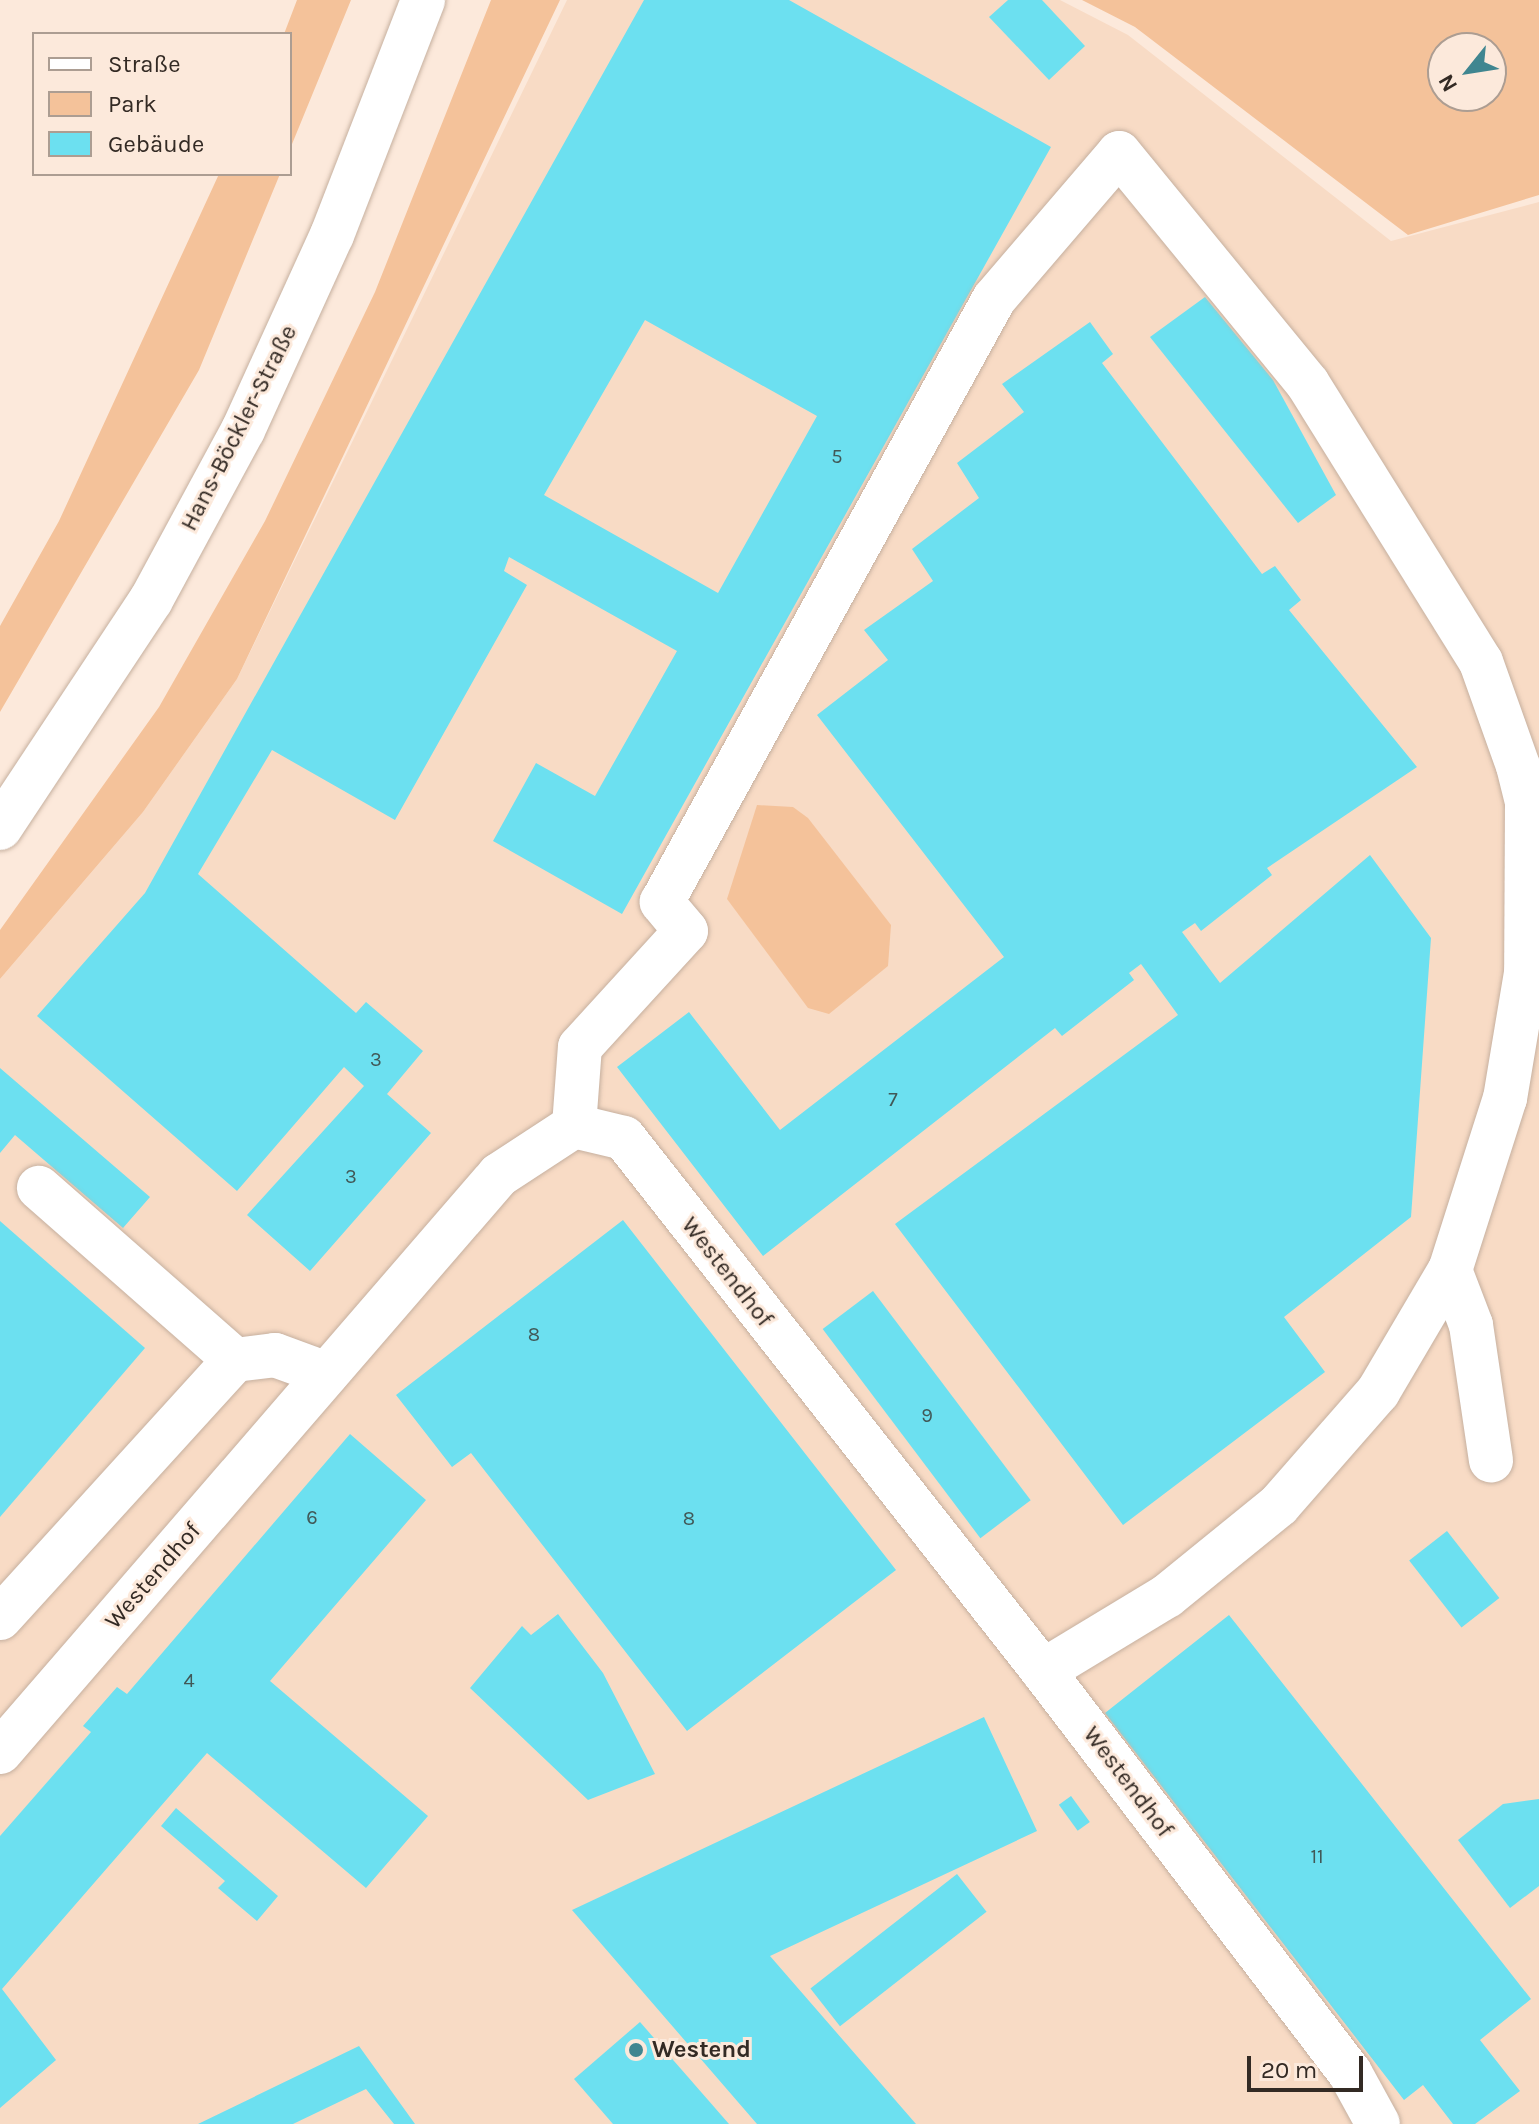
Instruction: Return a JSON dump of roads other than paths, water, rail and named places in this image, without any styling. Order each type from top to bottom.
[{"type":"street","name":"Hans-Böckler-Straße","points":[[0,828],[151,600],[243,430],[332,235],[423,0]]},
{"type":"street","points":[[574,1126],[580,1047],[686,931],[662,902],[994,299],[1119,153],[1308,384],[1481,662],[1518,766],[1527,803],[1526,973],[1505,1098],[1450,1270],[1378,1392],[1279,1505],[1167,1596],[1043,1671]]},
{"type":"street","name":"Westendhof","points":[[0,1752],[499,1175],[574,1126],[624,1138],[1043,1671],[1350,2073],[1378,2124]]},
{"type":"street","points":[[39,1188],[235,1360]]},
{"type":"street","points":[[1450,1270],[1471,1325],[1491,1461]]},
{"type":"street","points":[[0,1618],[235,1360],[275,1355],[327,1374]]},
{"type":"place","name":"Westend","points":[[636,2050]]}]
